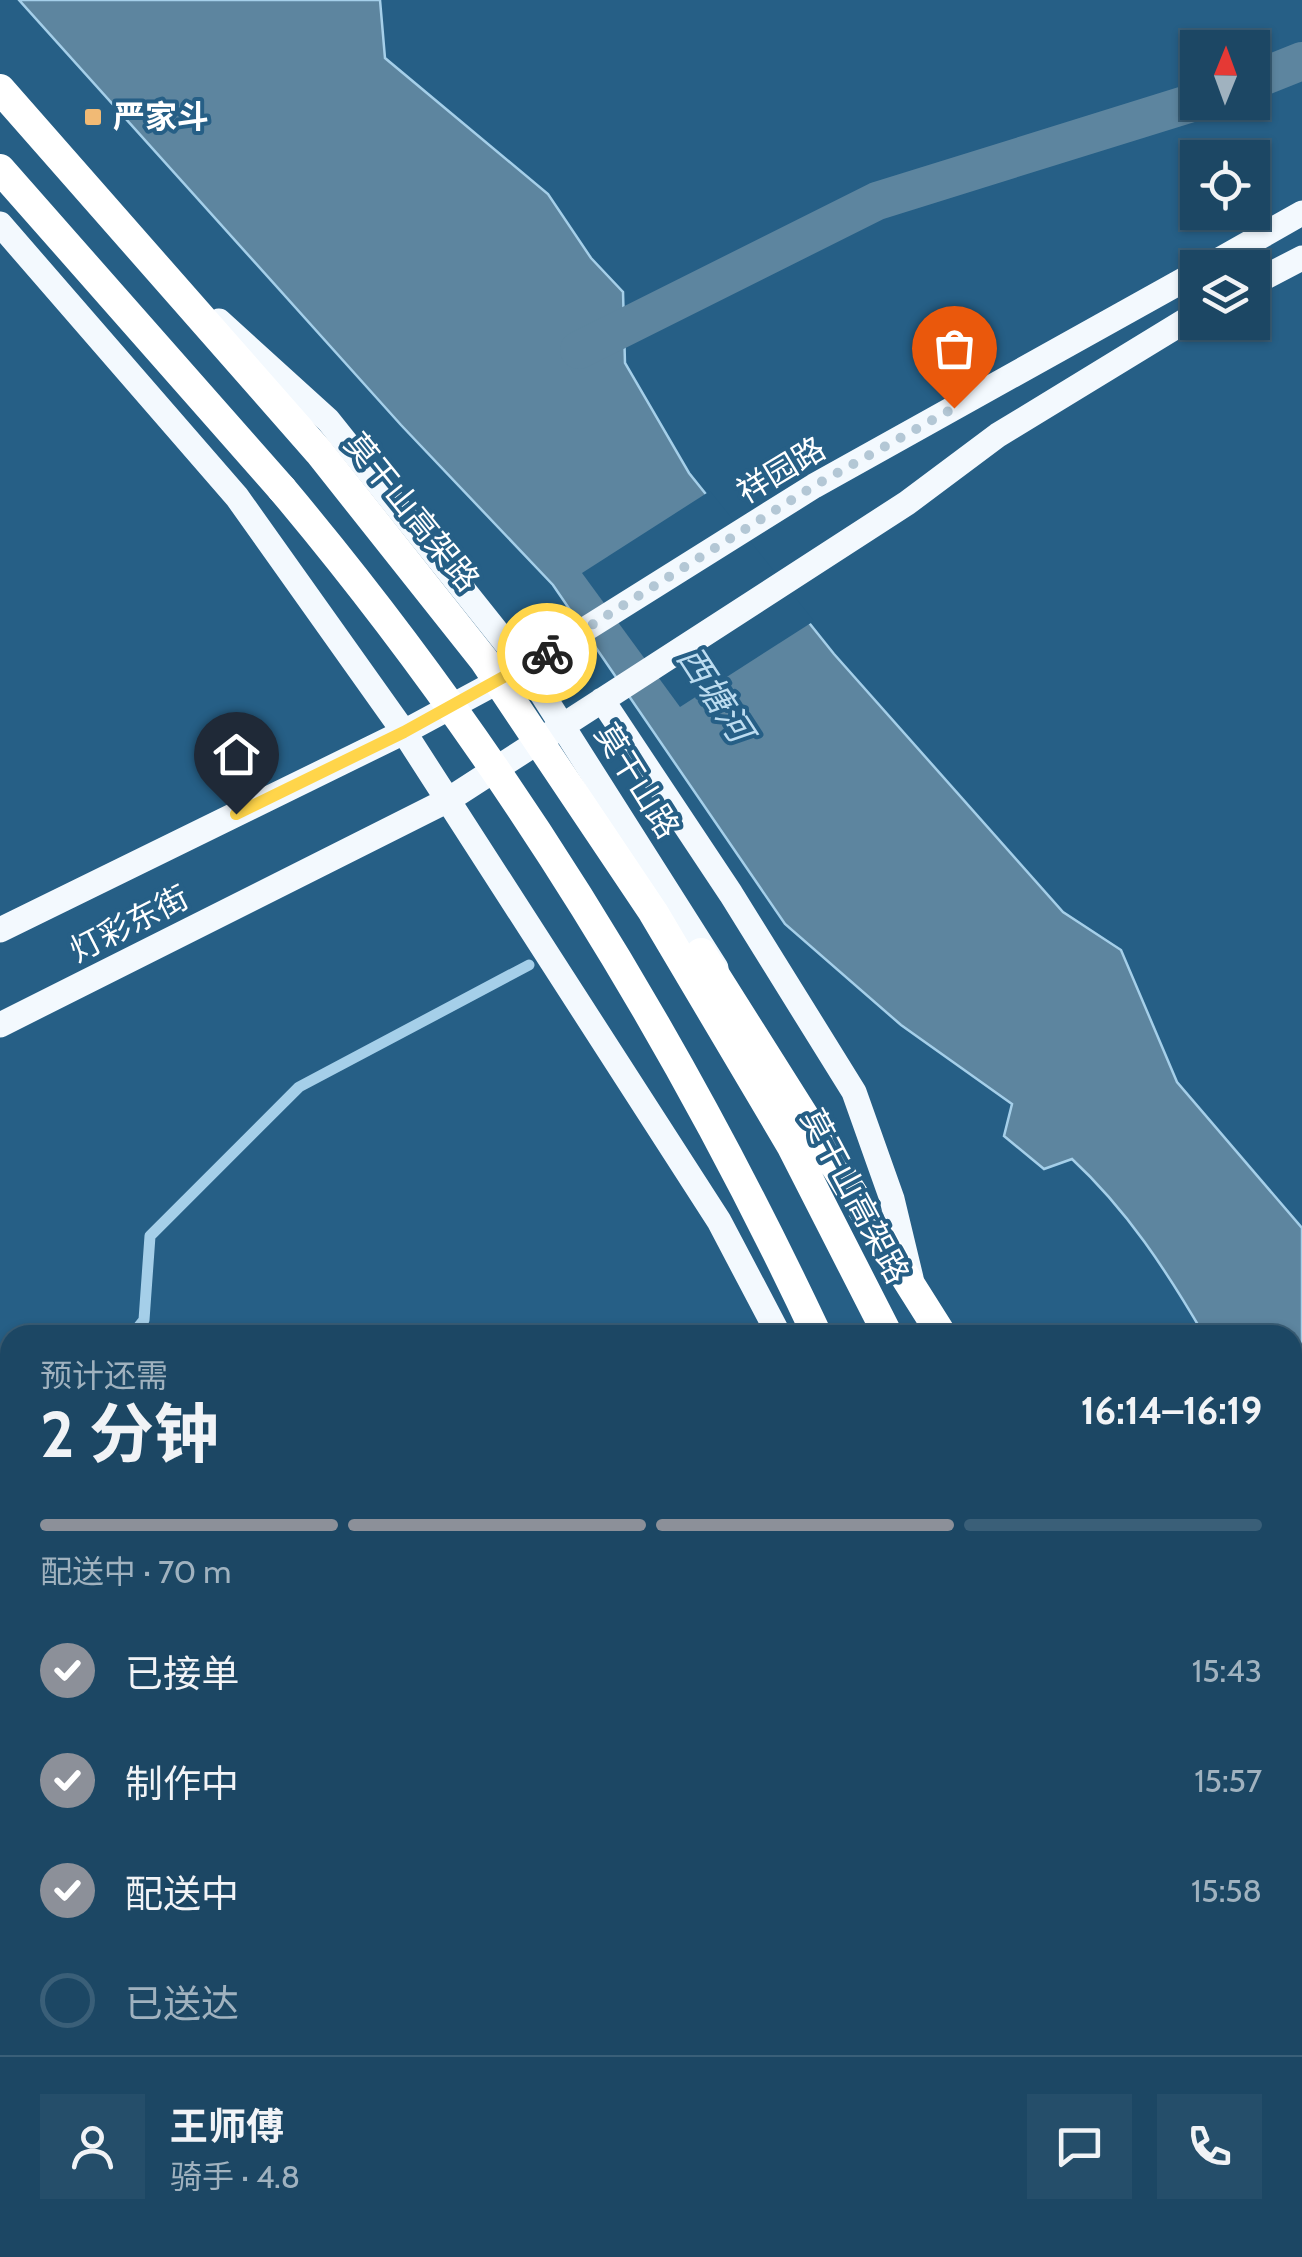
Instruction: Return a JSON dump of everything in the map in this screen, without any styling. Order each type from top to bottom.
[{"type":"highway","name":"莫干山高架路","points":[[0,89],[372,516],[484,660],[642,896],[791,1145],[883,1325]]},
{"type":"highway","points":[[0,169],[373,598],[535,824],[677,1063],[812,1325]]},
{"type":"highway","points":[[372,516],[489,633],[566,740],[936,1325]]},
{"type":"main road","name":"莫干山路","points":[[0,106],[61,176],[328,420],[526,667],[879,1228],[924,1323]]},
{"type":"main road","points":[[1237,250],[1302,214]]},
{"type":"main road","points":[[0,224],[238,497],[404,732],[719,1222],[774,1325]]},
{"type":"main road","points":[[1270,275],[1302,258]]},
{"type":"main road","name":"祥园路","points":[[404,732],[526,667],[814,486],[1180,282]]},
{"type":"main road","points":[[448,800],[858,535],[998,435],[1180,324]]},
{"type":"main road","points":[[602,700],[731,894],[854,1092],[892,1199],[924,1323]]},
{"type":"main road","name":"灯彩东街","points":[[0,930],[404,732]]},
{"type":"main road","name":"灯彩东街","points":[[0,1025],[448,800]]},
{"type":"water","name":"西塘河","points":[[19,0],[380,0],[385,58],[548,194],[591,258],[623,292],[625,363],[689,473],[834,654],[1063,912],[1121,950],[1177,1082],[1302,1228],[1302,1325],[1198,1325],[1144,1242],[1072,1159],[1044,1169],[1004,1136],[1012,1104],[901,1025],[785,924],[553,585],[401,425]]},
{"type":"pier","points":[[710,491],[814,621],[680,707],[582,573]]},
{"type":"waterway","points":[[1270,74],[1302,61]]},
{"type":"waterway","points":[[579,350],[877,201],[1180,107]]},
{"type":"waterway","points":[[140,1325],[144,1320],[150,1236],[299,1087],[529,965]]},
{"type":"way so far","points":[[547,653],[814,486],[954,408]]},
{"type":"place","name":"严家斗","points":[[93,117]]},
{"type":"route","points":[[236,814],[404,732],[547,653]]}]
